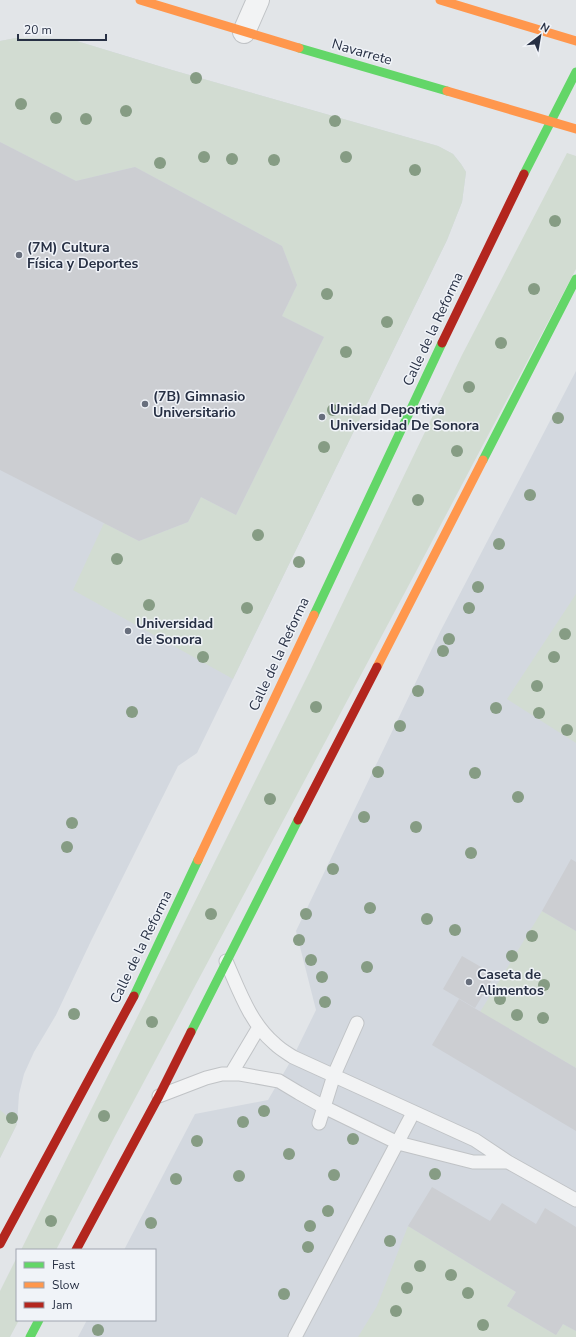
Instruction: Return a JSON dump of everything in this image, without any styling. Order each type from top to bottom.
[{"type":"main road","name":"Navarrete","points":[[140,0],[576,129]]},
{"type":"main road","points":[[440,0],[576,41]]},
{"type":"main road","name":"Calle de la Reforma","points":[[0,1244],[137,990],[458,308],[550,121],[576,72]]},
{"type":"main road","points":[[77,1249],[159,1096],[226,960],[576,279]]},
{"type":"main road","points":[[30,1337],[38,1321]]},
{"type":"street","points":[[244,32],[258,0]]},
{"type":"lane","points":[[226,960],[248,1011],[259,1027],[275,1044],[293,1056],[413,1113],[475,1140],[508,1162],[576,1200]]},
{"type":"lane","points":[[319,1123],[334,1075],[357,1023]]},
{"type":"lane","points":[[231,1074],[259,1027]]},
{"type":"lane","points":[[159,1096],[206,1078],[222,1074],[279,1081],[324,1107],[398,1143],[473,1162],[508,1162]]},
{"type":"lane","points":[[295,1337],[413,1113]]},
{"type":"shaded area","name":"Universidad de Sonora","points":[[16,38],[70,39],[172,70],[438,146],[453,154],[466,172],[462,202],[447,240],[197,753],[178,766],[56,1015],[34,1052],[24,1074],[19,1094],[17,1124],[0,1158],[0,41]]},
{"type":"shaded area","name":"Unidad Deportiva Universidad De Sonora","points":[[16,38],[70,39],[172,70],[438,146],[453,154],[466,172],[462,202],[447,240],[233,679],[73,590],[104,523],[139,541],[188,522],[201,497],[236,515],[324,337],[282,316],[297,285],[282,246],[135,167],[76,181],[0,142],[0,41]]},
{"type":"shaded area","points":[[567,153],[576,156],[576,269],[115,1136],[57,1249],[21,1249],[310,671],[462,355]]},
{"type":"shaded area","points":[[576,371],[576,1337],[78,1337],[86,1321],[156,1321],[156,1249],[125,1249],[195,1114],[268,1100],[293,1057],[316,1010],[296,931],[440,632]]},
{"type":"shaded area","points":[[576,594],[576,743],[507,699]]},
{"type":"shaded area","points":[[542,911],[576,931],[576,1068],[480,1012]]},
{"type":"shaded area","points":[[0,1110],[17,1124],[0,1158]]},
{"type":"shaded area","points":[[408,1226],[516,1292],[507,1306],[556,1335],[563,1324],[576,1331],[576,1337],[358,1337],[377,1306]]},
{"type":"shaded area","points":[[16,1259],[16,1321],[18,1321],[10,1337],[0,1337],[0,1291]]},
{"type":"building","name":"(7B) Gimnasio Universitario","points":[[0,142],[76,181],[135,167],[282,246],[297,285],[282,316],[324,337],[236,515],[201,497],[188,522],[139,541],[0,470]]},
{"type":"building","points":[[571,859],[576,862],[576,931],[542,911]]},
{"type":"building","name":"Caseta de Alimentos","points":[[462,956],[495,975],[475,1008],[443,989]]},
{"type":"building","points":[[459,999],[576,1068],[576,1131],[432,1045]]},
{"type":"building","points":[[432,1187],[490,1221],[502,1203],[536,1224],[545,1208],[576,1227],[576,1331],[563,1324],[556,1335],[507,1306],[516,1292],[408,1226]]},
{"type":"traffic: fast","points":[[299,48],[447,91]]},
{"type":"traffic: fast","points":[[524,174],[576,72]]},
{"type":"traffic: fast","points":[[483,460],[576,279]]},
{"type":"traffic: fast","points":[[314,615],[442,343]]},
{"type":"traffic: fast","points":[[191,1032],[298,820]]},
{"type":"traffic: fast","points":[[134,996],[198,860]]},
{"type":"traffic: fast","points":[[30,1337],[38,1321]]},
{"type":"traffic: slow","points":[[140,0],[299,48]]},
{"type":"traffic: slow","points":[[440,0],[576,41]]},
{"type":"traffic: slow","points":[[447,91],[576,129]]},
{"type":"traffic: slow","points":[[377,667],[483,460]]},
{"type":"traffic: slow","points":[[198,860],[314,615]]},
{"type":"traffic: jam","points":[[442,343],[524,174]]},
{"type":"traffic: jam","points":[[298,820],[377,667]]},
{"type":"traffic: jam","points":[[0,1244],[134,996]]},
{"type":"traffic: jam","points":[[77,1249],[159,1096],[191,1032]]},
{"type":"place","name":"(7M) Cultura Física y Deportes","points":[[19,255]]},
{"type":"place","name":"(7B) Gimnasio Universitario","points":[[145,404]]},
{"type":"place","name":"Unidad Deportiva Universidad De Sonora","points":[[322,417]]},
{"type":"place","name":"Universidad de Sonora","points":[[128,631]]},
{"type":"place","name":"Caseta de Alimentos","points":[[469,982]]}]
